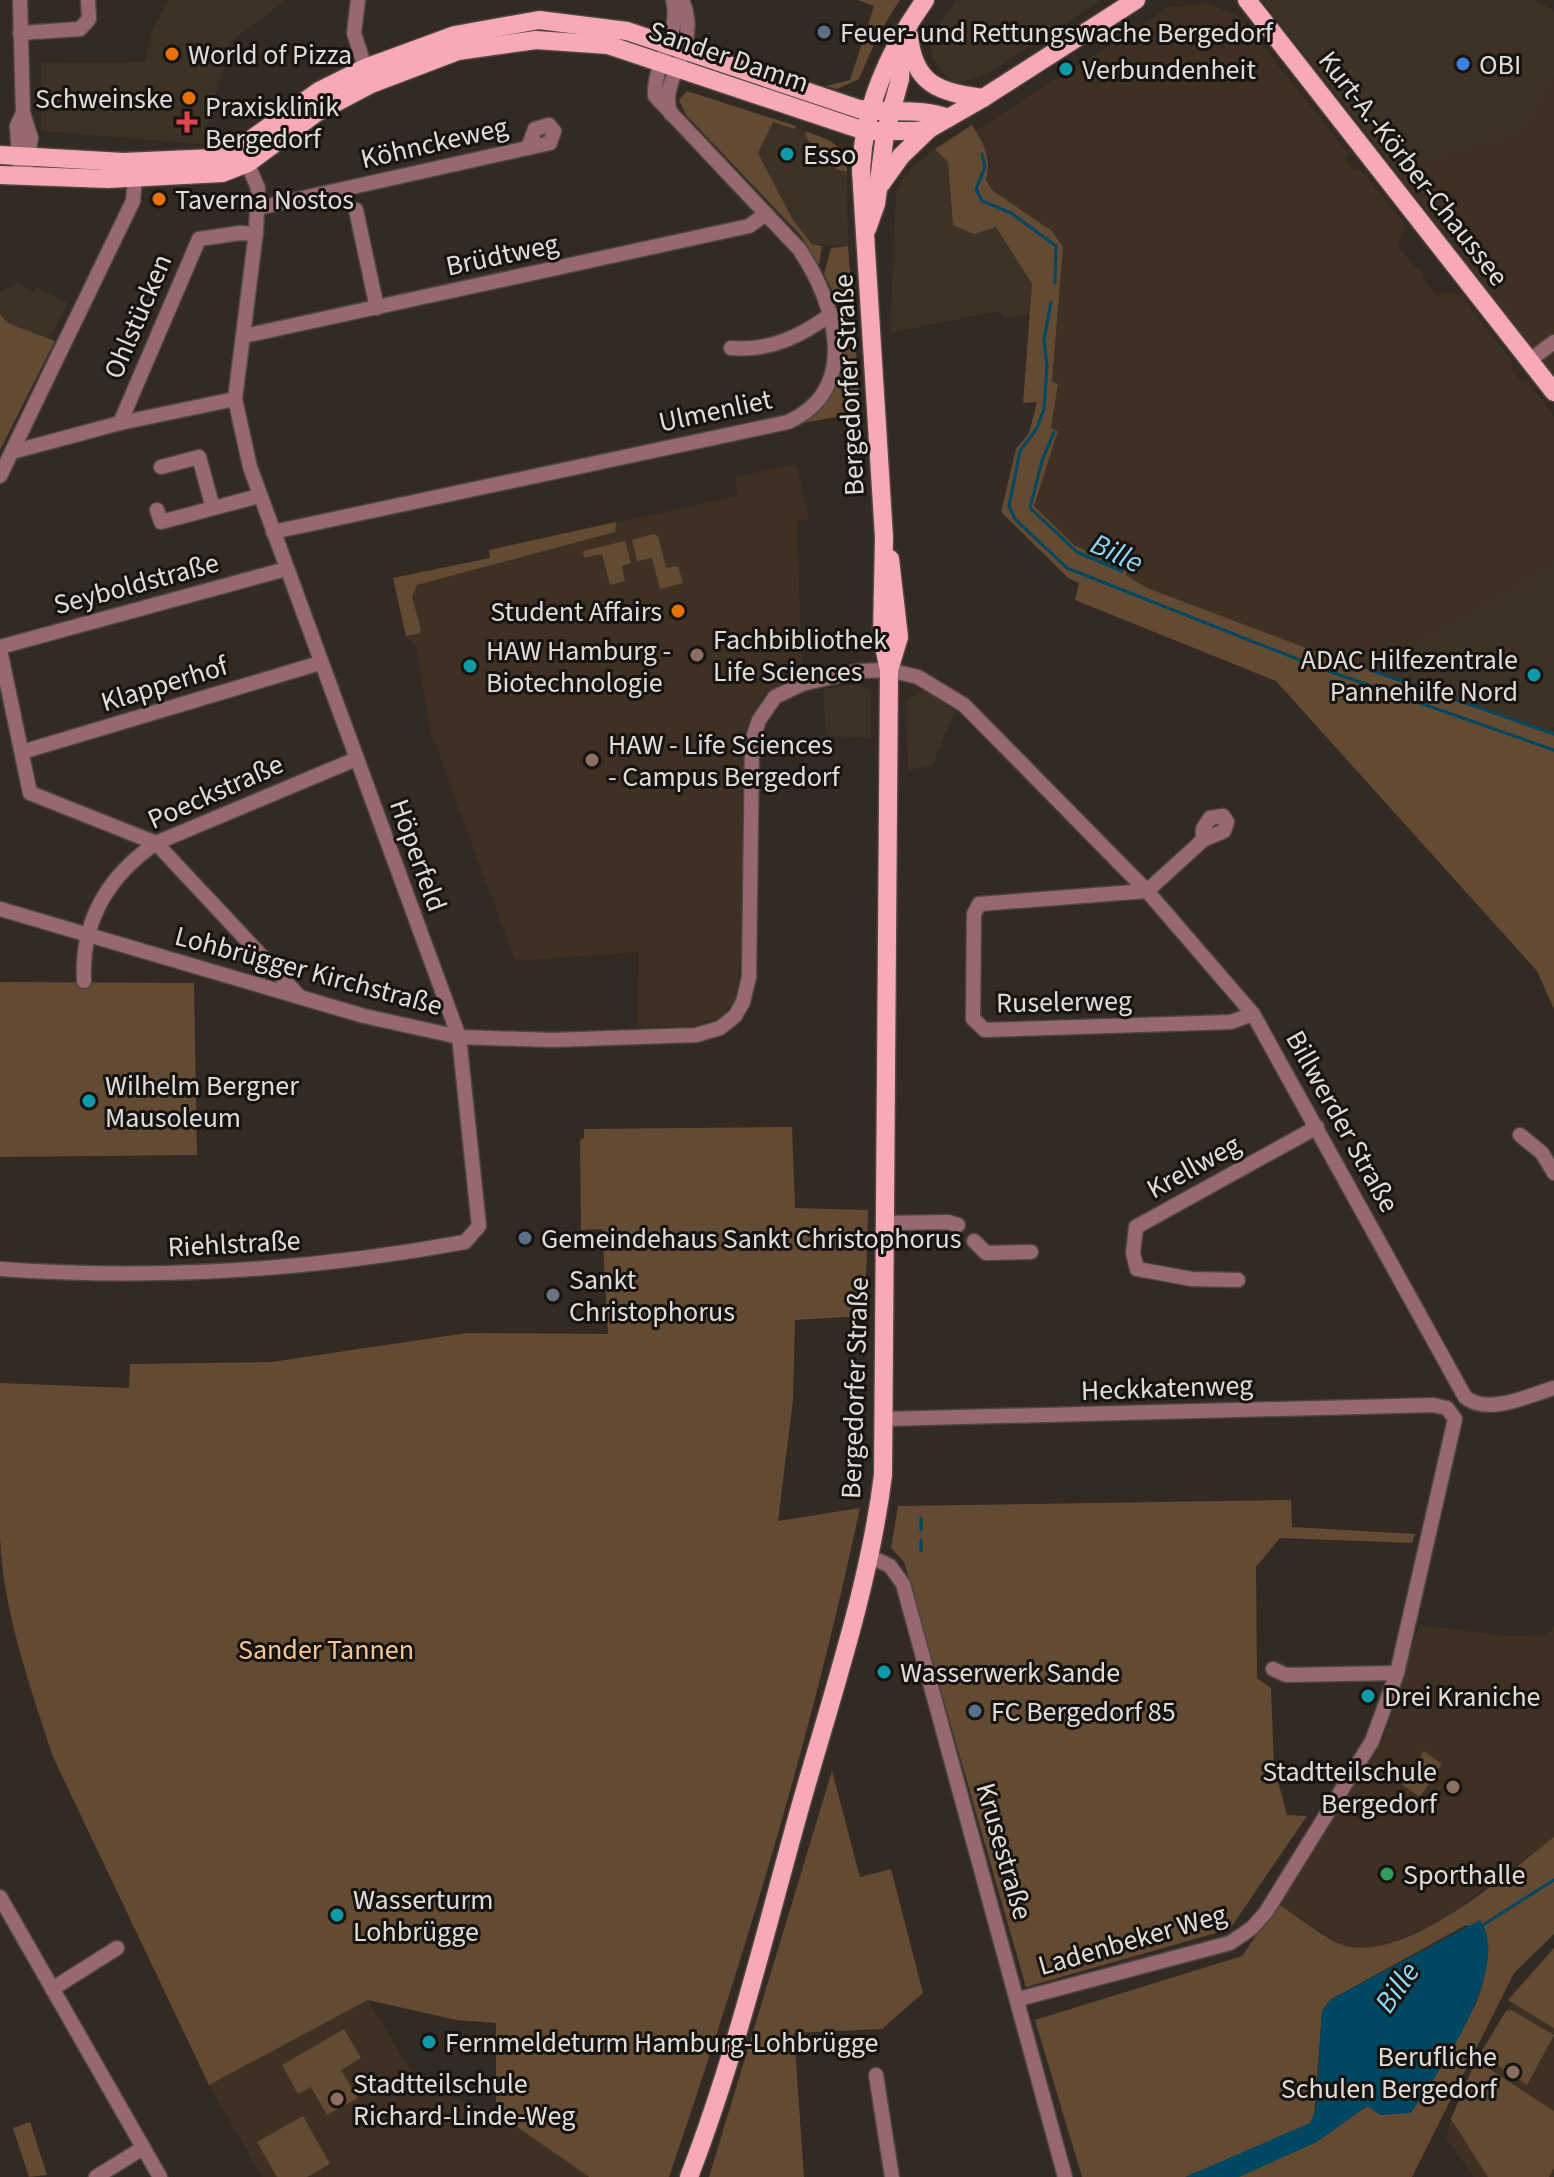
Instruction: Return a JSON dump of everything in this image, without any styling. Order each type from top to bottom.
[{"type":"main road","name":"Bergedorfer Straße","points":[[689,2177],[735,2039],[869,1556],[883,1475],[889,670],[882,637],[884,537],[867,230],[861,204],[869,111],[888,59],[925,0]]},
{"type":"main road","name":"Sander Damm","points":[[136,170],[244,155],[319,91],[368,76],[455,35],[519,22],[584,23],[865,131],[885,134],[929,129],[1136,0]]},
{"type":"main road","name":"Kurt-A.-Körber-Chaussee","points":[[1247,3],[1554,392]]},
{"type":"main road","name":"Bergedorfer Straße","points":[[867,230],[877,190],[885,134],[900,79],[905,33]]},
{"type":"main road","points":[[905,33],[927,81],[951,93],[983,98]]},
{"type":"main road","name":"Sander Damm","points":[[672,56],[869,111],[932,112],[948,118]]},
{"type":"main road","points":[[877,190],[894,164],[929,129]]},
{"type":"main road","points":[[16,156],[136,170]]},
{"type":"main road","points":[[0,175],[136,170]]},
{"type":"street","points":[[20,0],[23,113],[30,126],[16,156],[24,176]]},
{"type":"street","points":[[20,33],[80,29],[89,19],[88,0]]},
{"type":"street","points":[[358,0],[354,33],[368,76]]},
{"type":"street","points":[[672,56],[673,0]]},
{"type":"street","points":[[672,56],[688,29],[682,0]]},
{"type":"street","name":"Ulmenliet","points":[[273,532],[788,422],[816,404],[832,377],[836,346],[831,314],[804,255],[655,96],[672,56]]},
{"type":"street","name":"Köhnckeweg","points":[[258,208],[528,148]]},
{"type":"street","name":"Höperfeld","points":[[244,155],[258,188],[258,208],[235,399],[259,496],[459,1037],[479,1218],[477,1231],[469,1241]]},
{"type":"street","points":[[0,476],[133,201],[136,170]]},
{"type":"street","points":[[356,210],[377,308]]},
{"type":"street","name":"Brüdtweg","points":[[244,336],[749,226],[766,214]]},
{"type":"street","name":"Ohlstücken","points":[[120,423],[199,239],[256,234]]},
{"type":"street","points":[[731,348],[747,349],[784,342],[831,314]]},
{"type":"street","points":[[1530,360],[1554,342]]},
{"type":"street","points":[[12,452],[120,423],[235,399]]},
{"type":"street","points":[[161,467],[199,457],[213,508]]},
{"type":"street","points":[[157,510],[161,522],[259,496]]},
{"type":"street","name":"Seyboldstraße","points":[[156,843],[30,793],[0,648],[286,569]]},
{"type":"street","name":"Klapperhof","points":[[22,752],[320,663]]},
{"type":"street","name":"Billwerder Straße","points":[[889,670],[918,677],[964,705],[1147,891],[1253,1014],[1465,1397],[1477,1404],[1493,1404],[1554,1388]]},
{"type":"street","name":"Lohbrügger Kirchstraße","points":[[0,909],[364,1016],[459,1037],[552,1040],[696,1035],[720,1028],[735,1016],[743,1002],[749,977],[752,741],[759,720],[775,697],[802,684],[858,671],[889,670]]},
{"type":"street","name":"Poeckstraße","points":[[84,981],[83,954],[87,935],[104,892],[127,863],[156,843],[356,759]]},
{"type":"street","points":[[1147,891],[1203,840]]},
{"type":"street","points":[[156,843],[299,996]]},
{"type":"street","name":"Ruselerweg","points":[[1147,891],[979,904],[974,914],[975,1023],[985,1030],[1231,1022],[1253,1014]]},
{"type":"street","name":"Krellweg","points":[[1238,1280],[1192,1279],[1137,1269],[1133,1253],[1136,1227],[1317,1127]]},
{"type":"street","points":[[1520,1135],[1542,1153],[1554,1173]]},
{"type":"street","points":[[886,1223],[948,1222],[958,1225]]},
{"type":"street","name":"Riehlstraße","points":[[0,1269],[167,1273],[330,1263],[469,1241]]},
{"type":"street","points":[[974,1241],[986,1253],[1031,1252]]},
{"type":"street","name":"Heckkatenweg","points":[[884,1419],[1433,1405],[1449,1410]]},
{"type":"street","name":"Ladenbeker Weg","points":[[1019,1999],[1230,1943],[1252,1928],[1266,1912],[1372,1741],[1397,1673],[1454,1430],[1455,1419],[1449,1410]]},
{"type":"street","name":"Krusestraße","points":[[869,1556],[890,1566],[903,1584],[1019,1999],[1065,2177]]},
{"type":"street","points":[[1273,1669],[1286,1675],[1397,1673]]},
{"type":"street","points":[[0,1897],[160,2177]]},
{"type":"street","points":[[52,1989],[117,1948]]},
{"type":"street","points":[[876,2075],[892,2177]]},
{"type":"street","points":[[96,2177],[143,2148]]},
{"type":"shaded area","points":[[169,0],[286,0],[231,41],[202,144],[41,131],[41,63],[145,62],[153,27]]},
{"type":"shaded area","points":[[956,0],[1101,0],[989,73],[955,84],[934,62],[929,41]]},
{"type":"shaded area","points":[[1262,0],[1535,0],[1554,11],[1554,77],[1522,133],[1395,170]]},
{"type":"shaded area","points":[[1209,4],[1240,17],[1348,153],[1345,159],[1353,169],[1361,170],[1405,225],[1398,245],[1414,267],[1422,269],[1422,276],[1436,297],[1445,292],[1462,296],[1513,362],[1511,369],[1519,379],[1528,382],[1554,416],[1554,563],[1371,669],[1325,655],[1147,588],[1126,575],[1126,570],[1074,545],[1033,506],[1058,432],[1051,428],[1058,384],[1052,383],[1063,247],[1052,231],[992,190],[986,180],[991,162],[975,131],[1169,7]]},
{"type":"shaded area","points":[[1554,77],[1554,378],[1395,170],[1522,133]]},
{"type":"shaded area","name":"Esso","points":[[773,121],[805,131],[818,152],[827,156],[836,169],[847,172],[848,246],[813,244],[793,220],[758,153]]},
{"type":"shaded area","points":[[935,149],[948,161],[953,225],[996,226],[1032,284],[1030,313],[1005,319],[999,311],[890,333],[896,196],[901,181],[916,163]]},
{"type":"shaded area","points":[[18,283],[34,293],[34,286],[68,303],[50,338],[8,323],[0,314],[0,292]]},
{"type":"shaded area","name":"HAW - Life Sciences - Campus Bergedorf","points":[[796,464],[809,519],[797,522],[802,674],[763,695],[744,734],[741,950],[736,1000],[719,1017],[695,1026],[638,1027],[639,952],[515,961],[431,733],[416,648],[405,634],[393,578],[490,558],[489,550],[738,496],[735,477]]},
{"type":"shaded area","points":[[1554,563],[1554,727],[1548,730],[1371,669]]},
{"type":"shaded area","points":[[858,684],[871,690],[871,738],[826,736],[823,689]]},
{"type":"shaded area","points":[[923,689],[955,711],[932,766],[908,770],[906,701]]},
{"type":"shaded area","name":"Stadtteilschule Bergedorf","points":[[1419,1625],[1507,1636],[1548,1635],[1554,1625],[1554,1837],[1441,1921],[1377,1949],[1344,1946],[1278,1904],[1384,1738]]},
{"type":"shaded area","name":"Berufliche Schulen Bergedorf","points":[[1554,1956],[1554,2177],[1473,2177],[1446,2138],[1451,2119],[1476,2060],[1506,2011]]},
{"type":"shaded area","name":"Stadtteilschule Richard-Linde-Weg","points":[[368,2000],[420,2086],[496,2112],[589,2177],[262,2177],[209,2085]]},
{"type":"green space","points":[[858,0],[900,0],[879,33],[859,79],[837,89],[826,86],[850,80],[874,6]]},
{"type":"green space","points":[[687,91],[796,126],[795,129],[773,122],[758,153],[793,220],[812,244],[822,246],[819,265],[801,236],[686,115],[679,100]]},
{"type":"green space","points":[[972,125],[986,151],[986,180],[992,190],[1052,231],[1063,247],[1052,382],[1058,384],[1051,428],[1058,431],[1034,506],[1074,545],[1126,571],[1126,575],[1147,588],[1325,655],[1554,732],[1554,1009],[1537,971],[1276,681],[1075,600],[1079,583],[1068,578],[1001,512],[1016,449],[1029,433],[1037,402],[1023,403],[1032,284],[996,227],[974,234],[953,225],[948,162],[935,149]]},
{"type":"green space","points":[[805,131],[835,144],[844,155],[847,172],[836,169],[833,161],[808,140]]},
{"type":"green space","points":[[848,246],[855,338],[824,274],[831,248]]},
{"type":"green space","points":[[837,310],[856,352],[860,412],[804,423],[819,411],[836,387],[842,359]]},
{"type":"green space","points":[[0,314],[8,323],[55,341],[0,450]]},
{"type":"green space","points":[[616,522],[615,532],[417,585],[412,597],[421,629],[420,633],[406,636],[393,578],[490,558],[489,550]]},
{"type":"green space","points":[[653,534],[658,536],[666,568],[678,566],[683,583],[660,589],[652,558],[637,561],[632,540]]},
{"type":"green space","points":[[625,541],[631,563],[622,566],[625,581],[610,585],[602,554],[584,558],[583,551]]},
{"type":"green space","points":[[0,982],[194,983],[197,1155],[0,1157]]},
{"type":"green space","name":"Sander Tannen","points":[[792,1127],[795,1208],[868,1210],[865,1316],[795,1320],[793,1400],[778,1521],[860,1508],[820,1677],[775,1845],[669,2177],[589,2177],[496,2112],[496,2023],[456,2020],[368,2000],[209,2085],[53,1757],[27,1676],[12,1621],[2,1565],[0,1383],[129,1388],[130,1364],[271,1362],[467,1333],[608,1334],[602,1229],[581,1230],[580,1140],[584,1138],[584,1129]]},
{"type":"green space","points":[[1291,1500],[1292,1527],[1415,1534],[1412,1543],[1280,1538],[1256,1567],[1257,1678],[1271,1688],[1274,1766],[1287,1815],[1307,1816],[1230,1929],[1026,1987],[904,1562],[891,1548],[898,1506]]},
{"type":"green space","points":[[1424,1751],[1442,1764],[1420,1797],[1402,1785]]},
{"type":"green space","points":[[832,1771],[860,1877],[891,1869],[923,1993],[882,2029],[794,2033],[804,2177],[709,2177]]},
{"type":"green space","points":[[1554,1837],[1554,1934],[1514,1973],[1412,2177],[1082,2177],[1035,2020],[1242,1956],[1278,1904],[1346,1946],[1371,1947],[1398,1940],[1456,1911]],"holes":[[[1466,1925],[1486,1936],[1485,1968],[1479,1995],[1454,2037],[1368,2106],[1353,2115],[1305,2130],[1314,2117],[1322,2011],[1330,2000]]]},
{"type":"green space","points":[[1554,1948],[1554,2028],[1508,2000]]},
{"type":"green space","points":[[1511,2010],[1554,2035],[1527,2085],[1480,2054],[1506,2011]]},
{"type":"green space","points":[[344,2029],[361,2058],[341,2070],[358,2098],[327,2115],[311,2087],[298,2094],[282,2065]]},
{"type":"green space","points":[[1476,2060],[1554,2111],[1554,2168],[1549,2177],[1488,2177],[1451,2119]]},
{"type":"green space","points":[[303,2116],[330,2164],[307,2177],[277,2177],[257,2142]]},
{"type":"green space","points":[[30,2122],[47,2175],[29,2177],[13,2128]]},
{"type":"water","points":[[1480,1920],[1488,1940],[1487,1965],[1480,1992],[1453,2047],[1411,2113],[1380,2115],[1367,2106],[1317,2142],[1239,2177],[1185,2177],[1310,2123],[1316,2109],[1322,2011],[1330,2000]]},
{"type":"waterway","name":"Bille","points":[[982,154],[985,167],[976,189],[982,201],[1011,213],[1056,246],[1055,283]]},
{"type":"waterway","name":"Bille","points":[[1051,302],[1044,340],[1047,366],[1044,409],[1037,428],[1020,451],[1009,506],[1015,519],[1067,568],[1320,668],[1554,750]]},
{"type":"waterway","points":[[1054,432],[1042,461],[1030,508],[1077,552],[1122,571]]},
{"type":"waterway","points":[[1370,670],[1554,734]]},
{"type":"waterway","points":[[921,1518],[921,1530]]},
{"type":"waterway","points":[[921,1540],[921,1551]]},
{"type":"waterway","name":"Bille","points":[[1483,1925],[1554,1880]]},
{"type":"place","name":"Feuer- und Rettungswache Bergedorf","points":[[824,32]]},
{"type":"place","name":"World of Pizza","points":[[172,54]]},
{"type":"place","name":"OBI","points":[[1463,64]]},
{"type":"place","name":"Verbundenheit","points":[[1066,69]]},
{"type":"place","name":"Schweinske","points":[[189,98]]},
{"type":"place","name":"Praxisklinik Bergedorf","points":[[187,122]]},
{"type":"place","name":"Esso","points":[[787,154]]},
{"type":"place","name":"Taverna Nostos","points":[[159,199]]},
{"type":"place","name":"Student Affairs","points":[[678,611]]},
{"type":"place","name":"Fachbibliothek Life Sciences","points":[[697,655]]},
{"type":"place","name":"HAW Hamburg - Biotechnologie","points":[[470,666]]},
{"type":"place","name":"ADAC Hilfezentrale Pannehilfe Nord","points":[[1534,675]]},
{"type":"place","name":"HAW - Life Sciences - Campus Bergedorf","points":[[592,760]]},
{"type":"place","name":"Wilhelm Bergner Mausoleum","points":[[89,1101]]},
{"type":"place","name":"Gemeindehaus Sankt Christophorus","points":[[525,1238]]},
{"type":"place","name":"Sankt Christophorus","points":[[553,1295]]},
{"type":"place","name":"Wasserwerk Sande","points":[[884,1672]]},
{"type":"place","name":"Drei Kraniche","points":[[1368,1696]]},
{"type":"place","name":"FC Bergedorf 85","points":[[975,1711]]},
{"type":"place","name":"Stadtteilschule Bergedorf","points":[[1453,1787]]},
{"type":"place","name":"Sporthalle","points":[[1387,1874]]},
{"type":"place","name":"Wasserturm Lohbrügge","points":[[337,1915]]},
{"type":"place","name":"Fernmeldeturm Hamburg-Lohbrügge","points":[[429,2042]]},
{"type":"place","name":"Berufliche Schulen Bergedorf","points":[[1513,2072]]},
{"type":"place","name":"Stadtteilschule Richard-Linde-Weg","points":[[337,2099]]}]
